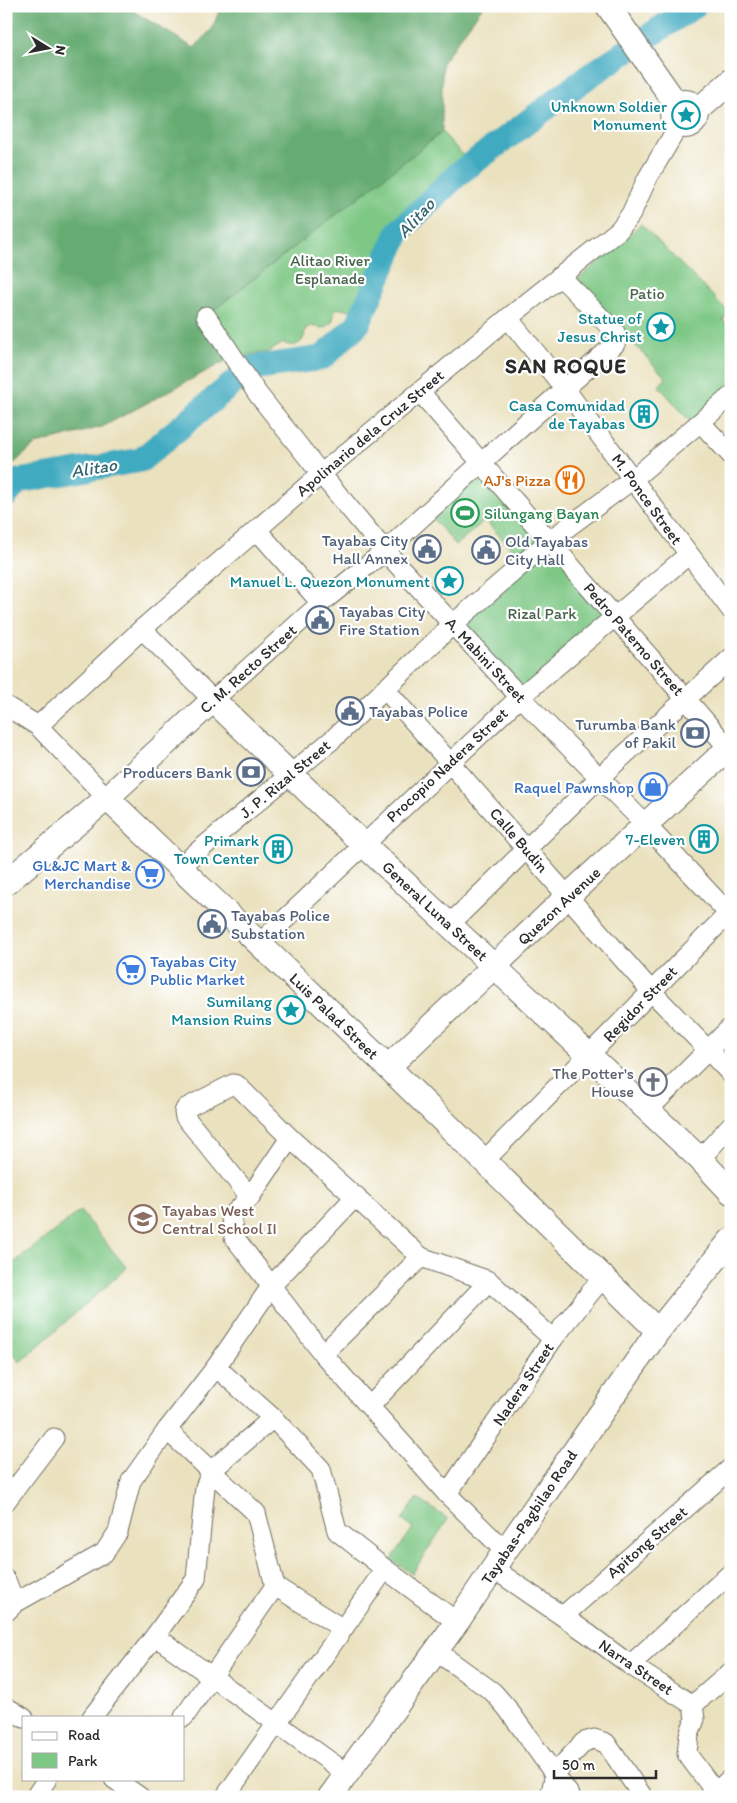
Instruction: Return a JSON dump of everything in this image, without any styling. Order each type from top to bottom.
[{"type":"main road","points":[[610,10],[684,114]]},
{"type":"main road","name":"Apolinario dela Cruz Street","points":[[684,114],[731,80]]},
{"type":"main road","name":"General Luna Street","points":[[213,700],[363,844],[700,1159],[731,1192]]},
{"type":"main road","name":"C. M. Recto Street","points":[[6,883],[107,798],[213,700]]},
{"type":"main road","name":"Quezon Avenue","points":[[388,1067],[568,896],[730,748]]},
{"type":"main road","name":"Luis Palad Street","points":[[107,798],[388,1067],[658,1331]]},
{"type":"main road","name":"Tayabas-Pagbilao Road","points":[[330,1797],[457,1622],[658,1331],[731,1240]]},
{"type":"street","name":"Apolinario dela Cruz Street","points":[[38,726],[142,629],[320,474],[508,318],[619,230],[631,214],[647,179],[684,114]]},
{"type":"street","name":"C. M. Recto Street","points":[[213,700],[384,551],[615,344],[617,338],[615,332],[560,276]]},
{"type":"street","name":"A. Mabini Street","points":[[206,316],[257,393],[320,474],[384,551],[520,697],[600,777],[730,914]]},
{"type":"street","name":"M. Ponce Street","points":[[508,318],[565,389],[731,610]]},
{"type":"street","name":"Pedro Paterno Street","points":[[420,392],[730,748]]},
{"type":"street","name":"J. P. Rizal Street","points":[[179,867],[334,738],[452,625],[549,541],[633,479],[731,396]]},
{"type":"street","points":[[701,423],[731,455]]},
{"type":"street","points":[[257,530],[321,604]]},
{"type":"street","name":"Procopio Nadera Street","points":[[259,944],[449,762],[520,697],[688,555]]},
{"type":"street","name":"General Luna Street","points":[[142,629],[213,700]]},
{"type":"street","points":[[450,924],[600,777],[731,658]]},
{"type":"street","name":"Calle Budin","points":[[385,689],[652,992],[731,1074]]},
{"type":"street","name":"Luis Palad Street","points":[[6,706],[38,726],[107,798]]},
{"type":"street","name":"Regidor Street","points":[[484,1161],[730,914]]},
{"type":"street","points":[[648,1110],[731,1027]]},
{"type":"street","points":[[290,1138],[250,1197],[185,1117],[184,1112],[186,1108],[233,1084],[238,1086],[290,1138],[421,1257],[489,1281],[553,1339]]},
{"type":"street","points":[[700,1159],[731,1125]]},
{"type":"street","points":[[6,1580],[11,1608],[104,1553],[118,1532],[131,1482],[167,1430],[216,1367],[272,1286],[356,1196]]},
{"type":"street","name":"Narra Street","points":[[250,1197],[231,1217],[234,1237],[323,1354],[447,1494],[499,1560],[563,1616],[630,1665],[693,1705]]},
{"type":"street","points":[[323,1354],[421,1257]]},
{"type":"street","name":"Nadera Street","points":[[447,1494],[553,1339],[603,1277]]},
{"type":"street","points":[[370,1406],[489,1281]]},
{"type":"street","points":[[216,1367],[273,1418],[321,1469],[336,1530],[385,1570],[457,1622]]},
{"type":"street","points":[[93,1716],[155,1636],[196,1579],[205,1487],[212,1470],[273,1418]]},
{"type":"street","points":[[167,1430],[256,1513],[275,1586],[343,1629]]},
{"type":"street","points":[[6,1501],[54,1438]]},
{"type":"street","name":"Apitong Street","points":[[563,1616],[731,1468]]},
{"type":"street","points":[[225,1797],[385,1570]]},
{"type":"street","points":[[630,1665],[731,1573]]},
{"type":"street","points":[[185,1716],[275,1586]]},
{"type":"street","points":[[155,1636],[346,1773]]},
{"type":"street","points":[[436,1650],[493,1692],[508,1708],[570,1797]]},
{"type":"street","points":[[731,1672],[693,1705],[695,1719],[689,1735],[687,1754],[718,1794],[731,1778]]},
{"type":"street","points":[[6,1707],[22,1717]]},
{"type":"street","points":[[550,1797],[555,1773],[584,1742],[594,1739],[606,1743],[643,1797]]},
{"type":"street","points":[[35,1797],[46,1780]]},
{"type":"street","points":[[116,1780],[135,1791]]},
{"type":"green space","points":[[6,6],[87,6],[94,12],[106,6],[125,6],[194,48],[212,29],[221,6],[483,6],[442,63],[442,132],[206,316],[233,357],[102,427],[36,444],[6,470]]},
{"type":"green space","name":"Alitao River Esplanade","points":[[442,132],[471,164],[458,174],[399,231],[379,277],[361,294],[357,306],[347,310],[338,308],[334,312],[334,317],[328,326],[321,328],[312,326],[305,329],[303,338],[296,345],[283,343],[269,352],[233,357],[206,316]]},
{"type":"green space","name":"Patio","points":[[641,224],[730,313],[723,320],[731,328],[731,387],[693,425],[659,386],[666,378],[575,282]]},
{"type":"green space","name":"Rizal Park","points":[[484,472],[615,617],[520,697],[452,625],[524,563],[485,520],[456,545],[432,518]]},
{"type":"green space","points":[[80,1211],[127,1268],[20,1362],[6,1346],[6,1269]]},
{"type":"green space","points":[[417,1498],[448,1519],[412,1574],[391,1560],[413,1528],[402,1520]]},
{"type":"waterway","name":"Alitao","points":[[6,496],[18,481],[141,460],[251,368],[322,358],[358,324],[399,231],[458,174],[586,78],[694,6]]},
{"type":"place","name":"Unknown Soldier Monument","points":[[686,115]]},
{"type":"place","name":"Statue of Jesus Christ","points":[[661,327]]},
{"type":"place","name":"Casa Comunidad de Tayabas","points":[[644,414]]},
{"type":"place","name":"AJ's Pizza","points":[[570,480]]},
{"type":"place","name":"Silungang Bayan","points":[[465,513]]},
{"type":"place","name":"Tayabas City Hall Annex","points":[[427,549]]},
{"type":"place","name":"Old Tayabas City Hall","points":[[486,550]]},
{"type":"place","name":"Manuel L. Quezon Monument","points":[[449,581]]},
{"type":"place","name":"Tayabas City Fire Station","points":[[320,620]]},
{"type":"place","name":"Tayabas Police","points":[[350,711]]},
{"type":"place","name":"Turumba Bank of Pakil","points":[[695,733]]},
{"type":"place","name":"Producers Bank","points":[[251,772]]},
{"type":"place","name":"Raquel Pawnshop","points":[[653,787]]},
{"type":"place","name":"7-Eleven","points":[[704,839]]},
{"type":"place","name":"Primark Town Center","points":[[278,849]]},
{"type":"place","name":"GL&JC Mart & Merchandise","points":[[150,874]]},
{"type":"place","name":"Tayabas Police Substation","points":[[212,924]]},
{"type":"place","name":"Tayabas City Public Market","points":[[131,970]]},
{"type":"place","name":"Sumilang Mansion Ruins","points":[[291,1010]]},
{"type":"place","name":"The Potter's House","points":[[653,1082]]},
{"type":"place","name":"Tayabas West Central School II","points":[[143,1219]]},
{"type":"district","name":"SAN ROQUE","points":[[566,365]]}]
